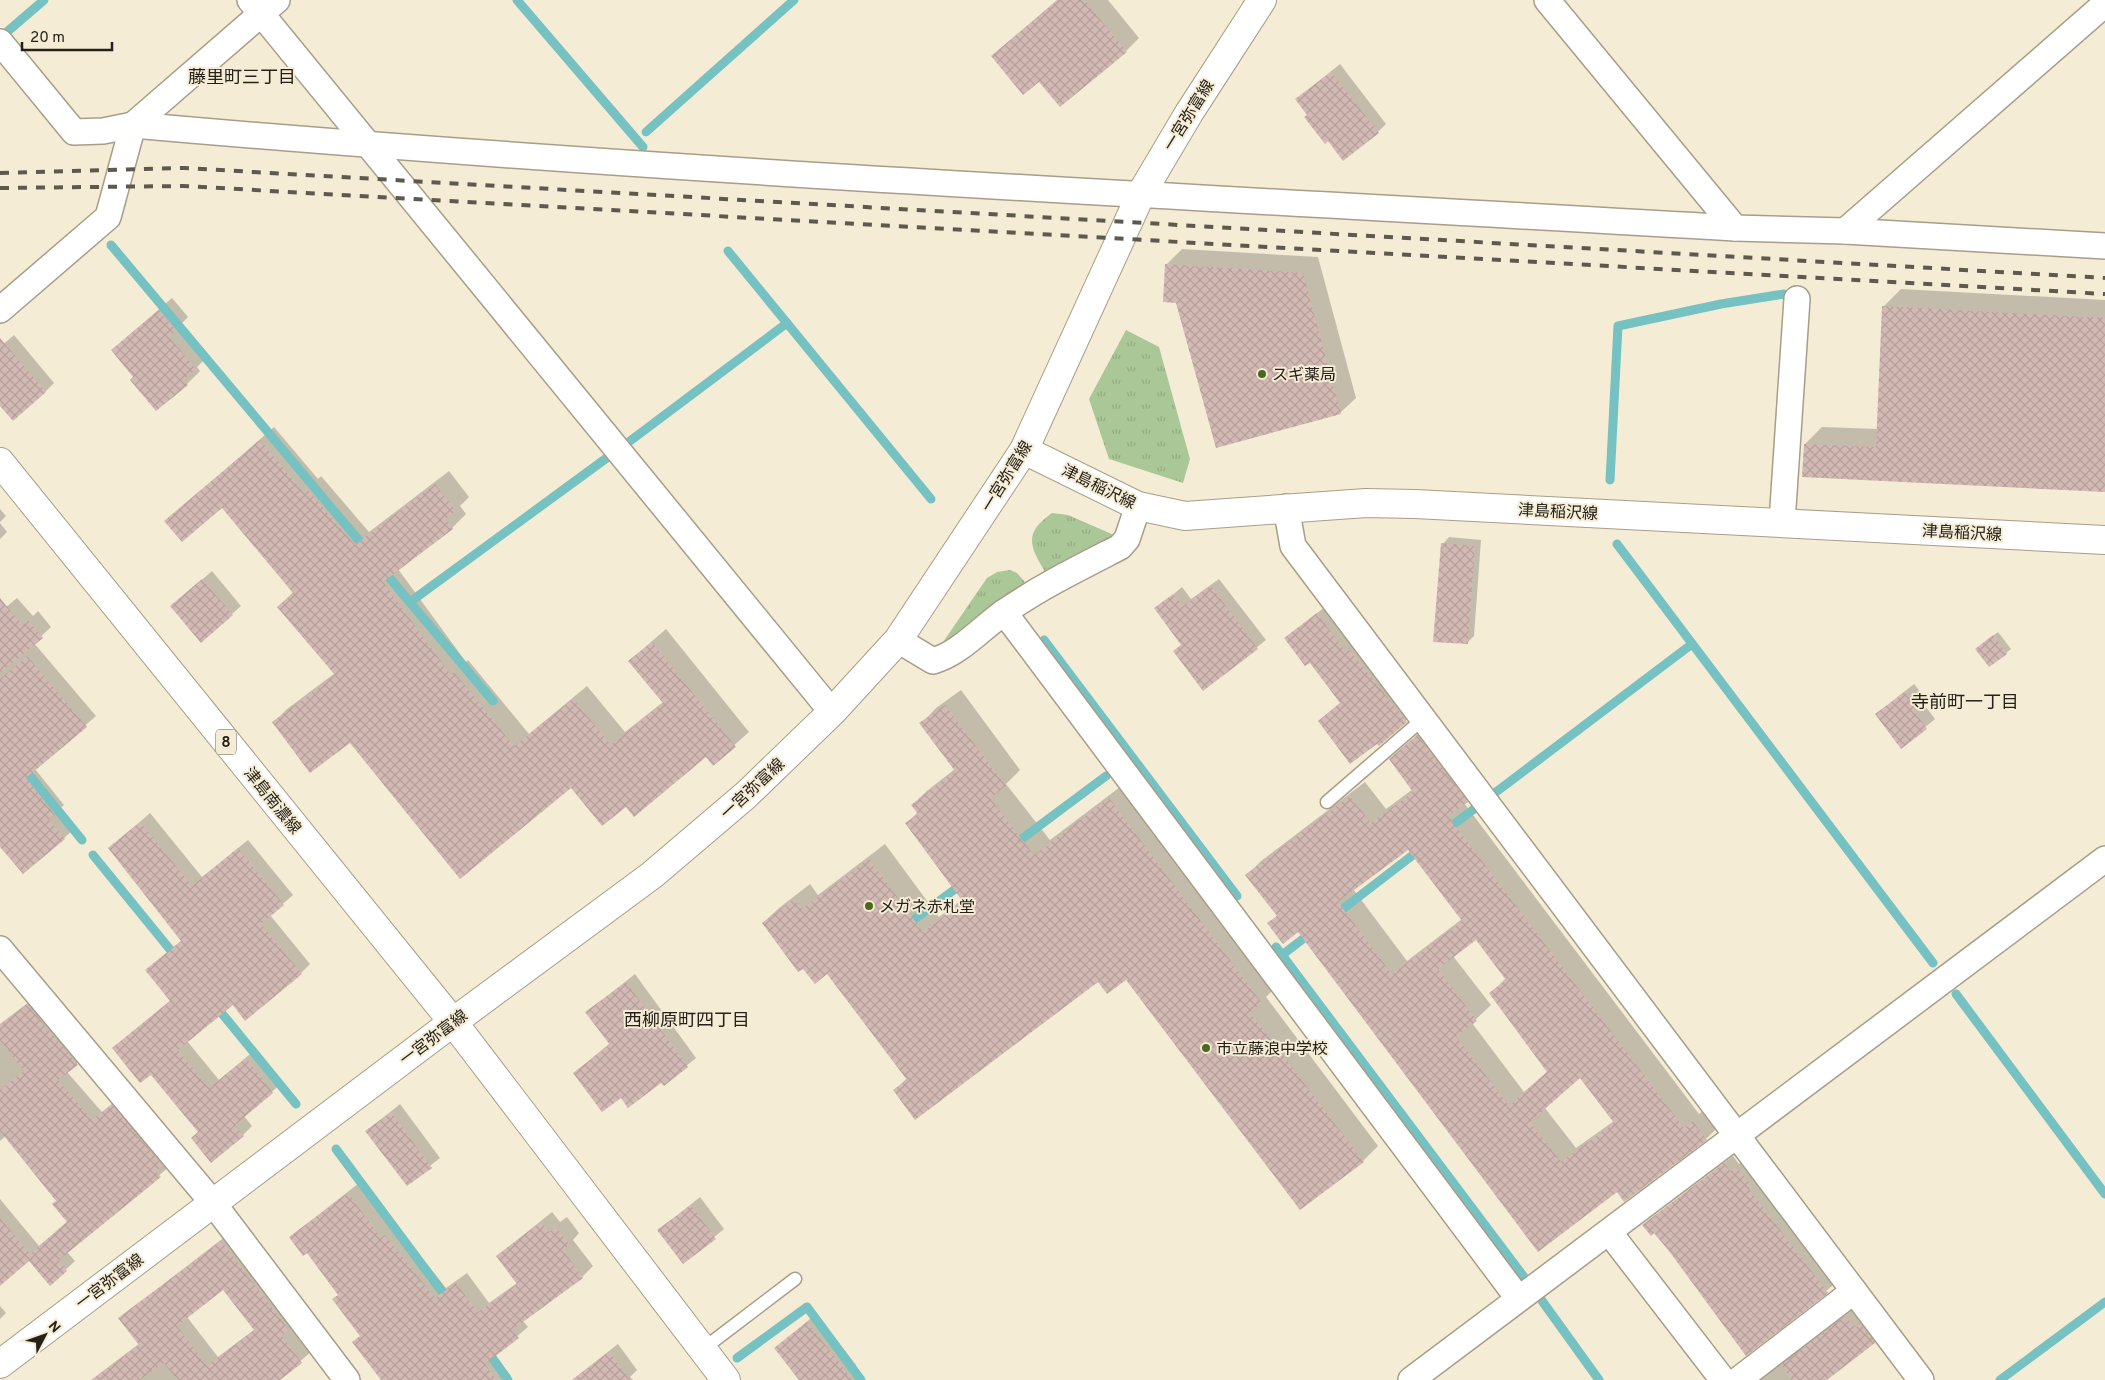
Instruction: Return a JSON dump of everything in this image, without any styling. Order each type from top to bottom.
[{"type":"main road","name":"一宮弥富線","points":[[0,1364],[453,1022],[652,875],[746,795],[832,712],[898,640],[1024,450],[1141,194],[1189,113],[1262,0]]},
{"type":"main road","name":"津島稲沢線","points":[[1024,450],[1138,506],[1185,516],[1286,507],[1366,503],[1415,504],[2105,540]]},
{"type":"main road","name":"津島南濃線","points":[[0,462],[453,1022],[726,1380]]},
{"type":"street","points":[[1547,0],[1735,228]]},
{"type":"street","points":[[0,310],[108,217],[133,125],[263,4],[369,146],[832,712]]},
{"type":"street","points":[[1845,230],[2105,4]]},
{"type":"street","points":[[0,42],[74,132],[103,131],[133,125],[369,146],[640,165],[1735,228],[1845,230],[2105,246]]},
{"type":"street","points":[[1782,522],[1797,299]]},
{"type":"street","points":[[898,640],[933,661],[945,658],[1004,612],[1050,582],[1120,547],[1127,539],[1138,506]]},
{"type":"street","points":[[1286,507],[1293,546],[1921,1380]]},
{"type":"street","points":[[1004,612],[1518,1298]]},
{"type":"street","points":[[1411,1380],[1518,1298],[1738,1137],[2105,860]]},
{"type":"street","points":[[0,949],[213,1203],[347,1380]]},
{"type":"street","points":[[1609,1232],[1723,1380]]},
{"type":"street","points":[[1738,1380],[1854,1291]]},
{"type":"lane","points":[[1326,802],[1423,719]]},
{"type":"lane","points":[[703,1349],[796,1279]]},
{"type":"green space","points":[[1126,330],[1159,347],[1190,459],[1183,483],[1109,459],[1089,399]]},
{"type":"green space","points":[[1052,513],[1068,515],[1114,535],[1045,572],[1035,554],[1032,540],[1033,533],[1037,527]]},
{"type":"green space","points":[[1010,570],[1017,573],[1025,582],[941,645],[987,578],[997,572]]},
{"type":"building","points":[[1058,0],[1084,0],[1127,52],[1060,107],[1039,82],[1023,95],[991,56]]},
{"type":"building","points":[[1331,72],[1379,133],[1343,161],[1328,141],[1325,144],[1304,117],[1307,115],[1295,99]]},
{"type":"building","points":[[1165,264],[1303,273],[1341,414],[1216,448],[1176,303],[1163,302]]},
{"type":"building","points":[[1882,306],[2105,318],[2105,492],[1802,477],[1804,444],[1876,447]]},
{"type":"building","points":[[159,310],[176,331],[169,337],[196,369],[183,380],[188,385],[156,411],[130,380],[133,377],[111,350]]},
{"type":"building","points":[[0,338],[46,392],[13,421],[0,406]]},
{"type":"building","points":[[260,440],[303,492],[307,489],[355,545],[435,484],[456,511],[446,519],[453,529],[383,582],[451,675],[454,672],[514,746],[573,699],[611,745],[663,703],[628,661],[652,642],[736,747],[713,766],[706,757],[634,817],[626,807],[602,826],[571,788],[460,879],[350,743],[310,773],[272,722],[335,675],[277,607],[293,593],[222,508],[182,542],[164,521]]},
{"type":"building","points":[[1441,543],[1475,546],[1468,644],[1433,642]]},
{"type":"building","points":[[202,579],[233,615],[201,643],[170,606]]},
{"type":"building","points":[[1211,586],[1258,649],[1203,691],[1173,651],[1181,645],[1154,608],[1173,594],[1183,606]]},
{"type":"building","points":[[0,598],[22,625],[28,620],[43,638],[0,673]]},
{"type":"building","points":[[1317,613],[1345,651],[1348,648],[1407,722],[1379,746],[1377,744],[1350,764],[1318,721],[1340,703],[1310,663],[1305,666],[1284,638]]},
{"type":"building","points":[[1993,635],[2007,654],[1989,667],[1975,649]]},
{"type":"building","points":[[27,656],[87,727],[26,778],[55,815],[49,820],[65,839],[23,874],[0,847],[0,679]]},
{"type":"building","points":[[1905,692],[1919,710],[1915,712],[1927,729],[1901,749],[1875,714]]},
{"type":"building","points":[[945,705],[1006,786],[990,798],[1034,855],[1109,798],[1262,1003],[1250,1012],[1364,1162],[1300,1210],[1126,980],[1107,994],[1098,982],[915,1120],[893,1090],[907,1080],[827,974],[815,984],[803,969],[798,972],[762,923],[794,899],[802,909],[869,859],[923,932],[963,902],[905,823],[918,814],[911,805],[955,771],[919,723]]},
{"type":"building","points":[[1417,735],[1468,802],[1448,816],[1684,1128],[1693,1121],[1707,1140],[1624,1202],[1617,1192],[1538,1252],[1298,932],[1283,944],[1267,923],[1277,916],[1245,875],[1350,796],[1371,823],[1413,792],[1389,759]],"holes":[[[1408,850],[1462,921],[1392,974],[1338,902]],[[1476,940],[1506,980],[1489,993],[1547,1072],[1509,1106],[1456,1036],[1477,1021],[1438,969]],[[1580,1078],[1614,1123],[1561,1162],[1530,1122]]]},
{"type":"building","points":[[140,822],[192,886],[238,848],[284,905],[261,924],[302,974],[245,1021],[233,1005],[178,1050],[209,1088],[246,1058],[273,1093],[235,1125],[244,1136],[211,1163],[191,1138],[198,1132],[151,1075],[140,1083],[112,1048],[170,1001],[145,970],[181,941],[108,848]]},
{"type":"building","points":[[626,982],[688,1067],[664,1086],[661,1083],[628,1108],[621,1098],[602,1112],[573,1073],[610,1045],[585,1012]]},
{"type":"building","points":[[27,1004],[78,1065],[58,1080],[92,1120],[112,1104],[163,1166],[156,1171],[161,1177],[59,1260],[67,1271],[50,1286],[29,1261],[0,1286],[0,1218],[30,1254],[67,1222],[52,1204],[56,1201],[0,1131],[0,1090],[24,1071],[0,1040],[0,1025]]},
{"type":"building","points":[[391,1112],[432,1168],[407,1186],[365,1131]]},
{"type":"building","points":[[1724,1163],[1730,1171],[1737,1167],[1752,1187],[1749,1189],[1828,1293],[1746,1356],[1669,1251],[1654,1233],[1651,1236],[1642,1225]]},
{"type":"building","points":[[348,1193],[381,1238],[385,1235],[435,1298],[456,1283],[478,1312],[517,1284],[496,1256],[541,1222],[549,1232],[556,1227],[570,1245],[563,1250],[583,1278],[512,1330],[519,1338],[485,1364],[496,1380],[381,1380],[352,1342],[360,1336],[332,1299],[338,1295],[307,1253],[303,1256],[289,1237]]},
{"type":"building","points":[[691,1205],[716,1239],[683,1264],[657,1230]]},
{"type":"building","points":[[221,1241],[289,1330],[282,1336],[302,1363],[280,1380],[177,1380],[164,1363],[139,1380],[92,1380],[139,1345],[118,1318]],"holes":[[[223,1290],[254,1330],[207,1366],[177,1326]]]},
{"type":"building","points":[[1845,1316],[1856,1328],[1861,1324],[1875,1343],[1827,1380],[1792,1380],[1781,1365]]},
{"type":"building","points":[[807,1322],[852,1380],[799,1380],[774,1348]]},
{"type":"building","points":[[609,1352],[630,1380],[572,1380]]},
{"type":"waterway","points":[[8,31],[44,0]]},
{"type":"waterway","points":[[517,0],[643,147]]},
{"type":"waterway","points":[[646,132],[794,0]]},
{"type":"waterway","points":[[111,245],[366,549]]},
{"type":"waterway","points":[[728,251],[931,499]]},
{"type":"waterway","points":[[1610,480],[1618,326],[1721,304],[1784,294]]},
{"type":"waterway","points":[[630,441],[787,323]]},
{"type":"waterway","points":[[410,602],[608,457]]},
{"type":"waterway","points":[[1617,544],[1933,963]]},
{"type":"waterway","points":[[382,569],[493,701]]},
{"type":"waterway","points":[[1044,640],[1237,896]]},
{"type":"waterway","points":[[1496,792],[1692,644]]},
{"type":"waterway","points":[[22,766],[82,840]]},
{"type":"waterway","points":[[1012,846],[1106,776]]},
{"type":"waterway","points":[[1446,830],[1474,809]]},
{"type":"waterway","points":[[1335,915],[1422,848]]},
{"type":"waterway","points":[[93,855],[177,958]]},
{"type":"waterway","points":[[904,927],[962,884]]},
{"type":"waterway","points":[[1282,955],[1312,932]]},
{"type":"waterway","points":[[1276,947],[1524,1277]]},
{"type":"waterway","points":[[1956,994],[2105,1194]]},
{"type":"waterway","points":[[215,1005],[296,1104]]},
{"type":"waterway","points":[[336,1149],[449,1301]]},
{"type":"waterway","points":[[1540,1298],[1599,1380]]},
{"type":"waterway","points":[[2000,1380],[2105,1302]]},
{"type":"waterway","points":[[737,1358],[807,1307],[861,1380]]},
{"type":"waterway","points":[[486,1349],[508,1380]]},
{"type":"railway","points":[[0,173],[184,168],[2105,278]]},
{"type":"railway","points":[[0,188],[183,186],[2105,294]]},
{"type":"place","name":"スギ薬局","points":[[1262,374]]},
{"type":"place","name":"メガネ赤札堂","points":[[869,906]]},
{"type":"place","name":"市立藤浪中学校","points":[[1206,1048]]},
{"type":"district","name":"藤里町三丁目","points":[[242,77]]},
{"type":"district","name":"寺前町一丁目","points":[[1965,702]]},
{"type":"district","name":"西柳原町四丁目","points":[[687,1020]]}]
